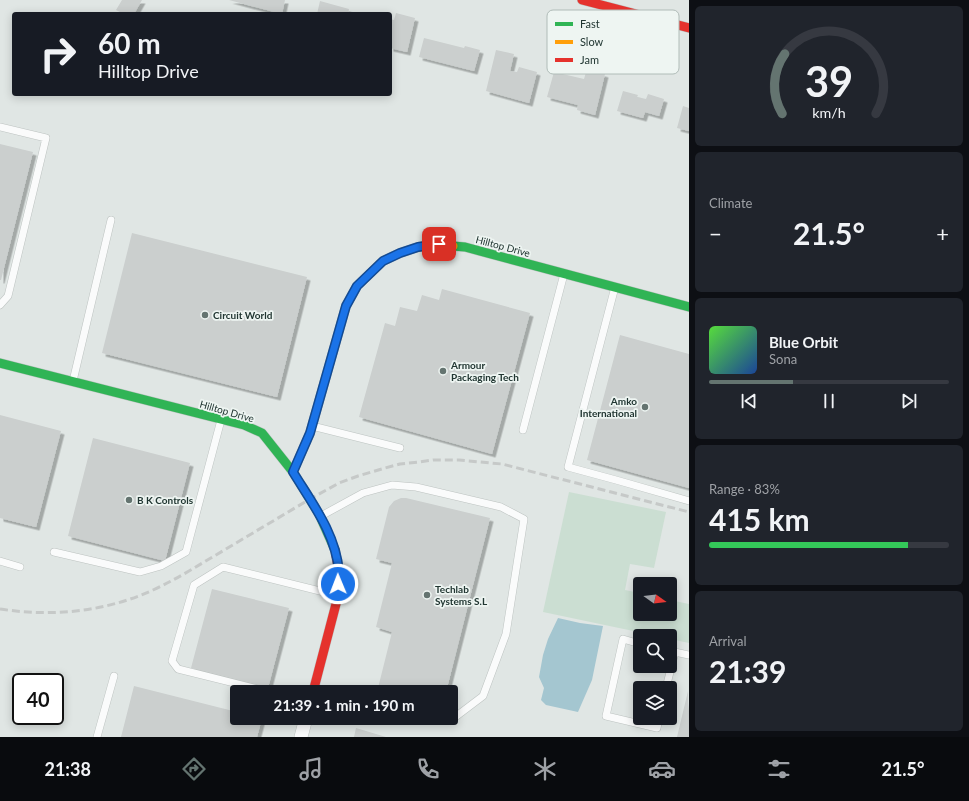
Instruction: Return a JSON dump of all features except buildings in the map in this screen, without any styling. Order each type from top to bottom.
[{"type":"street","points":[[582,0],[620,10]]},
{"type":"street","points":[[679,25],[689,28]]},
{"type":"street","name":"Hilltop Drive","points":[[0,363],[244,425],[262,433],[293,472],[310,433],[346,306],[357,286],[383,261],[400,253],[418,247],[439,244],[465,247],[689,306]]},
{"type":"street","points":[[293,472],[330,536],[334,547],[339,572],[336,604],[314,685]]},
{"type":"street","points":[[301,737],[304,725]]},
{"type":"lane","points":[[0,126],[46,138],[8,296],[0,305]]},
{"type":"lane","points":[[73,381],[111,220]]},
{"type":"lane","points":[[523,430],[564,274]]},
{"type":"lane","points":[[615,287],[568,467],[689,501]]},
{"type":"lane","points":[[54,552],[140,572],[162,566],[186,552],[221,420]]},
{"type":"lane","points":[[312,426],[400,448]]},
{"type":"lane","points":[[320,517],[363,493],[392,485],[416,487],[500,507],[524,519],[506,634],[483,696],[458,715]]},
{"type":"lane","points":[[0,561],[20,567]]},
{"type":"lane","points":[[242,685],[178,669],[172,661],[194,585],[223,567],[336,595]]},
{"type":"lane","points":[[633,642],[623,640],[606,716],[633,722]]},
{"type":"lane","points":[[677,652],[689,655]]},
{"type":"lane","points":[[97,737],[114,676]]},
{"type":"lane","points":[[644,725],[657,728],[658,725]]},
{"type":"green space","points":[[569,492],[666,512],[654,568],[630,564],[625,590],[633,592],[633,621],[677,621],[677,601],[689,604],[689,643],[677,640],[677,629],[633,629],[633,631],[543,612]]},
{"type":"water","points":[[558,618],[603,626],[592,680],[578,712],[546,705],[541,700],[544,688],[539,677],[543,655],[548,639]]},
{"type":"railway","points":[[0,609],[39,612],[78,611],[97,608],[135,597],[158,588],[180,576],[339,483],[400,464],[433,460],[459,460],[502,464],[689,512]]},
{"type":"traffic: fast","points":[[453,246],[465,247],[689,307]]},
{"type":"traffic: fast","points":[[0,363],[244,425],[262,433],[293,472],[319,514],[335,550]]},
{"type":"traffic: slow","points":[[293,472],[310,433],[346,306],[357,286],[383,261],[400,253],[418,247],[439,244],[453,246]]},
{"type":"traffic: jam","points":[[582,0],[620,10]]},
{"type":"traffic: jam","points":[[679,25],[689,28]]},
{"type":"traffic: jam","points":[[315,685],[336,604],[339,572],[335,550]]},
{"type":"place","name":"Circuit World","points":[[205,315]]},
{"type":"place","name":"Armour Packaging Tech","points":[[443,371]]},
{"type":"place","name":"Amko International","points":[[645,407]]},
{"type":"place","name":"B K Controls","points":[[129,500]]},
{"type":"place","name":"Techlab Systems S.L","points":[[427,595]]},
{"type":"route","points":[[338,584],[339,572],[334,547],[330,536],[319,514],[293,472],[310,433],[346,306],[357,286],[383,261],[418,247],[439,244]]}]
